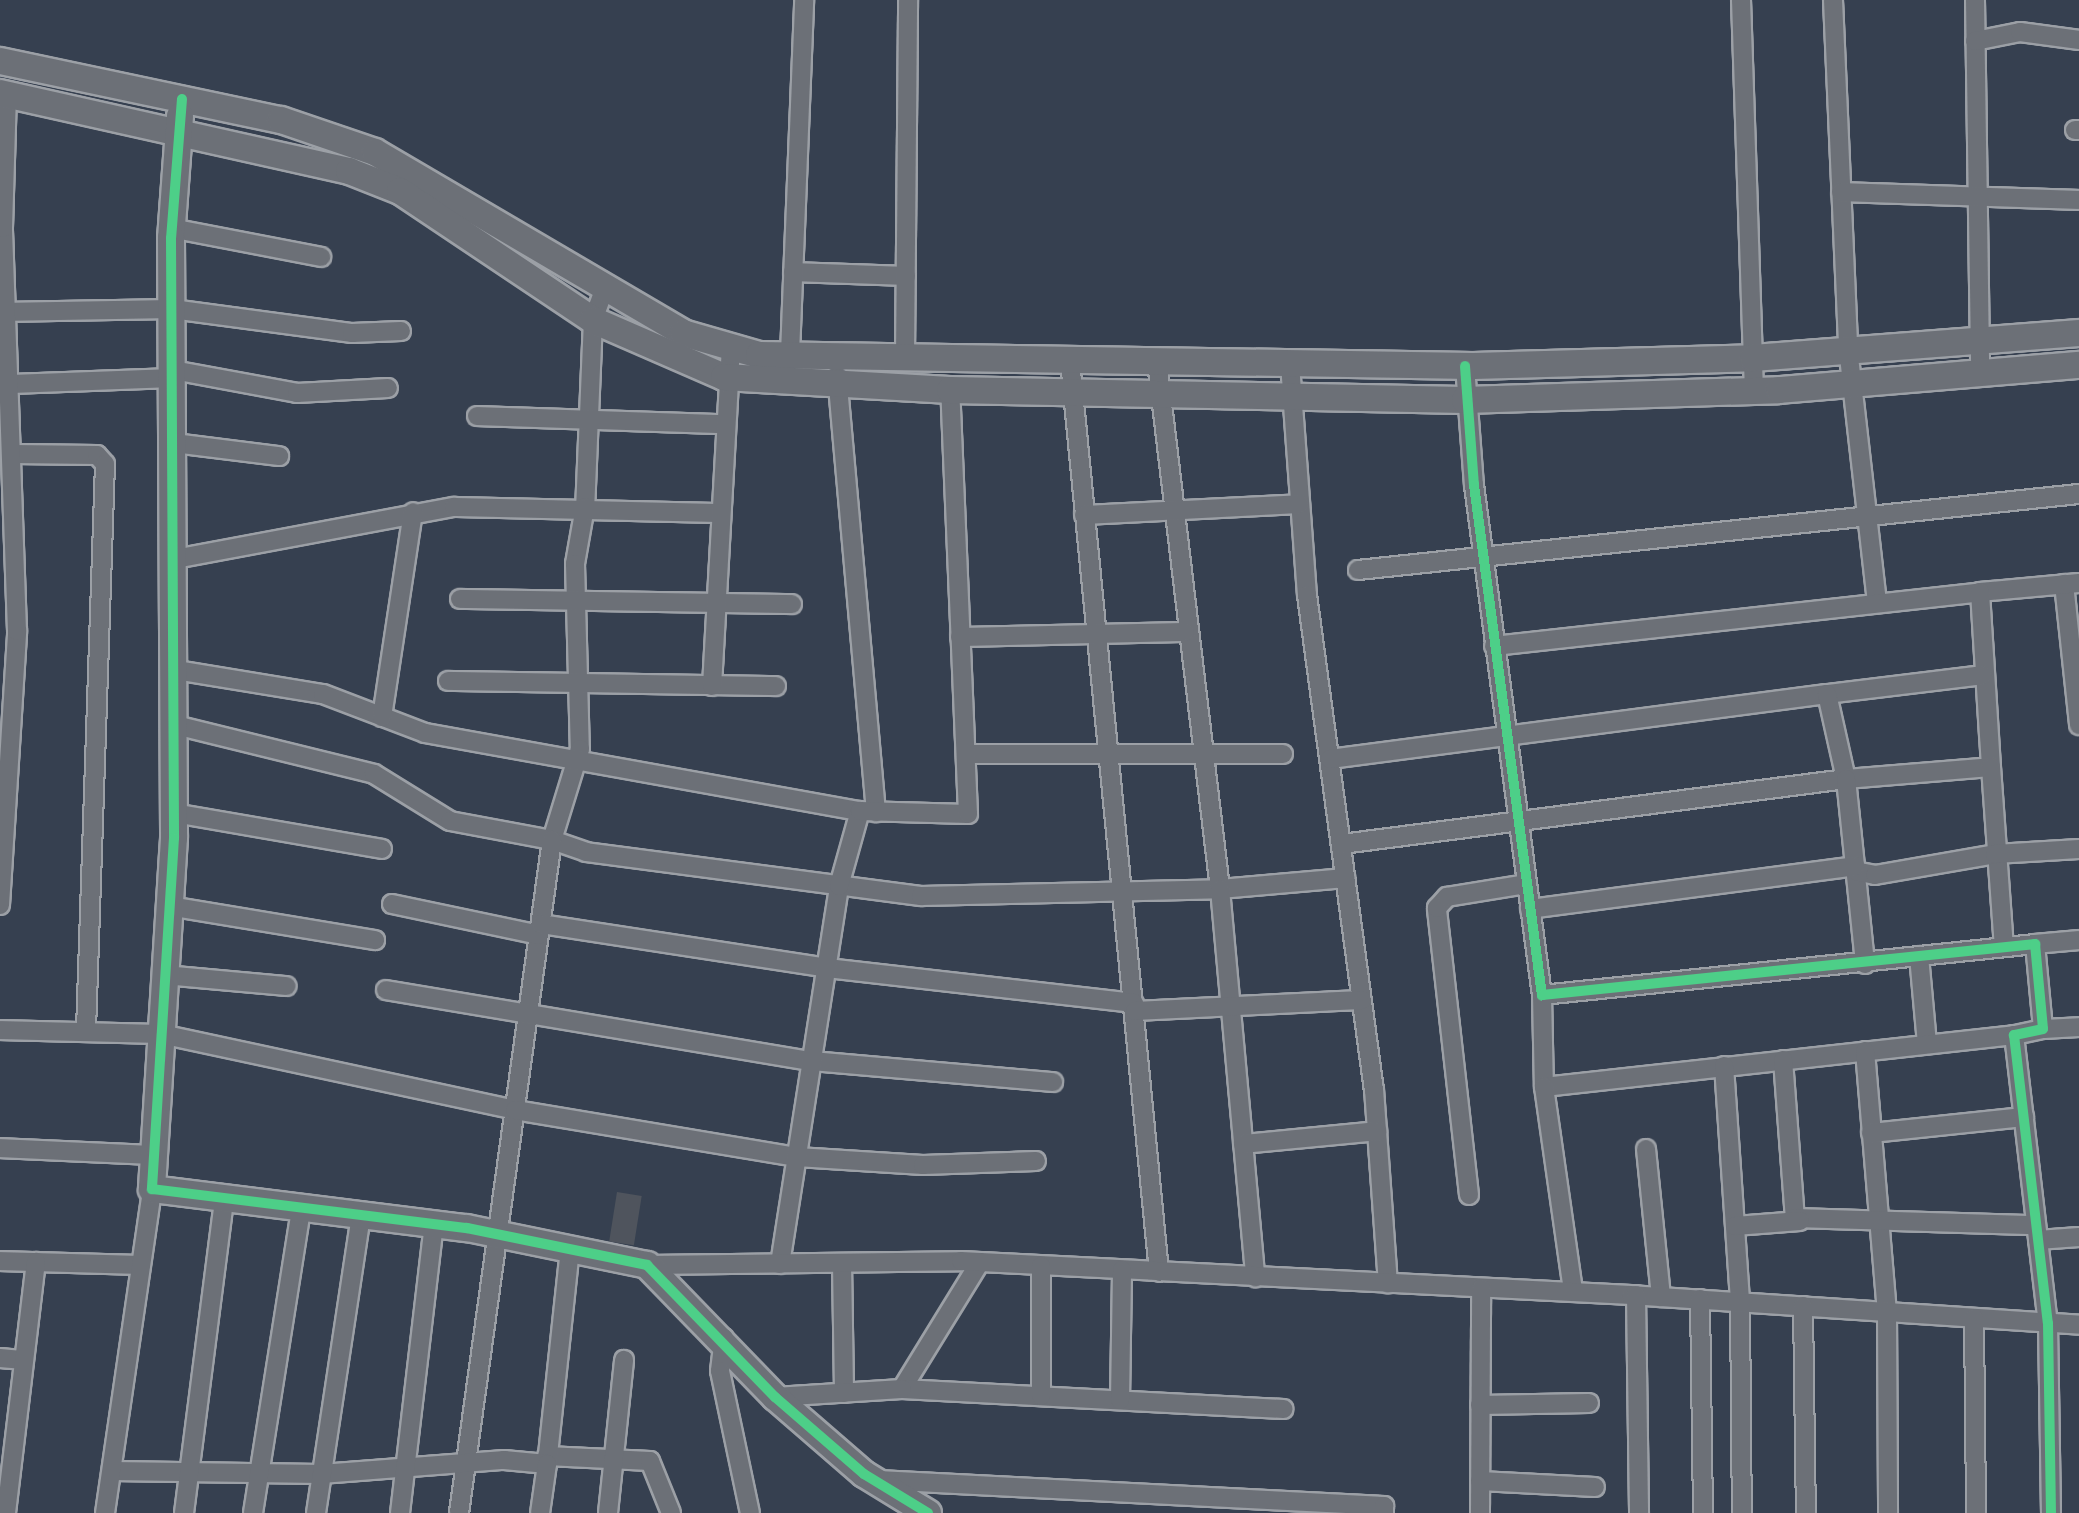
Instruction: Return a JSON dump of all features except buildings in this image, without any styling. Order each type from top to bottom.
[{"type":"main road","points":[[0,61],[281,120],[375,152],[604,290],[683,333],[731,349],[790,354],[837,370],[950,390],[1465,400],[1573,398],[1853,385],[2079,365]]},
{"type":"main road","points":[[4,93],[179,130],[349,171],[400,191],[593,320],[724,377],[837,370],[905,356],[1465,366],[1753,358],[1848,348],[2079,333]]},
{"type":"main road","points":[[182,99],[171,228],[176,670],[174,813],[152,1189],[301,1210],[434,1224],[647,1265],[724,1338],[775,1397],[872,1479],[928,1513]]},
{"type":"main road","points":[[978,359],[978,391]]},
{"type":"main road","points":[[1570,363],[1573,398]]},
{"type":"street","points":[[790,354],[804,0]]},
{"type":"street","points":[[905,356],[908,0]]},
{"type":"street","points":[[1741,0],[1754,389]]},
{"type":"street","points":[[1833,0],[1848,348],[1877,602]]},
{"type":"street","points":[[1975,0],[1980,373]]},
{"type":"street","points":[[1975,41],[2020,32],[2079,40]]},
{"type":"street","points":[[0,905],[17,631],[11,384],[4,312],[4,93]]},
{"type":"street","points":[[1841,192],[2079,200]]},
{"type":"street","points":[[171,228],[321,257]]},
{"type":"street","points":[[793,272],[906,276]]},
{"type":"street","points":[[459,1513],[552,840],[577,759],[576,600],[585,507],[585,420],[593,320],[604,290]]},
{"type":"street","points":[[4,312],[172,309],[352,333],[401,331]]},
{"type":"street","points":[[712,686],[724,377],[731,349]]},
{"type":"street","points":[[1070,361],[1159,1272]]},
{"type":"street","points":[[1157,362],[1157,395],[1175,511],[1185,632],[1220,889],[1255,1277]]},
{"type":"street","points":[[1290,364],[1300,504],[1377,1131],[1388,1283]]},
{"type":"street","points":[[1465,366],[1465,400],[1494,646],[1542,995],[1544,1087],[1573,1292]]},
{"type":"street","points":[[780,1264],[839,886],[868,812],[837,370]]},
{"type":"street","points":[[11,384],[173,374],[297,393],[388,388]]},
{"type":"street","points":[[176,670],[323,694],[425,733],[868,812],[968,814],[950,390]]},
{"type":"street","points":[[477,416],[723,424]]},
{"type":"street","points":[[174,443],[279,456]]},
{"type":"street","points":[[13,454],[97,455],[105,464],[86,1032]]},
{"type":"street","points":[[1358,570],[2079,494]]},
{"type":"street","points":[[1084,515],[1300,504]]},
{"type":"street","points":[[175,559],[413,512],[585,507],[719,513]]},
{"type":"street","points":[[382,717],[413,512]]},
{"type":"street","points":[[1494,646],[1877,602],[2072,584],[2079,725]]},
{"type":"street","points":[[1980,592],[1995,854],[2004,947]]},
{"type":"street","points":[[460,599],[716,600],[792,604]]},
{"type":"street","points":[[960,637],[1097,630],[1185,632]]},
{"type":"street","points":[[1330,759],[1983,675]]},
{"type":"street","points":[[448,681],[578,686],[776,686]]},
{"type":"street","points":[[1827,694],[1846,779],[1865,964]]},
{"type":"street","points":[[175,725],[374,774],[450,821],[552,840],[586,852],[839,886],[921,896],[1220,889],[1346,878]]},
{"type":"street","points":[[966,754],[1283,754]]},
{"type":"street","points":[[1342,844],[1846,779],[1991,767]]},
{"type":"street","points":[[174,813],[382,849]]},
{"type":"street","points":[[1530,909],[1855,868],[1875,875],[1995,854],[2079,849]]},
{"type":"street","points":[[1469,1195],[1437,908],[1447,897],[1526,884]]},
{"type":"street","points":[[392,904],[540,930],[1134,1007],[1231,1008],[1362,1000]]},
{"type":"street","points":[[169,906],[375,940]]},
{"type":"street","points":[[1542,995],[2079,940]]},
{"type":"street","points":[[2035,944],[2043,1029]]},
{"type":"street","points":[[1919,956],[1927,1044]]},
{"type":"street","points":[[165,975],[287,986]]},
{"type":"street","points":[[386,990],[528,1018],[812,1061],[1053,1082]]},
{"type":"street","points":[[1544,1087],[2079,1027]]},
{"type":"street","points":[[0,1030],[161,1034],[515,1110],[797,1157],[923,1165],[1036,1161]]},
{"type":"street","points":[[2014,1035],[2048,1323],[2051,1513]]},
{"type":"street","points":[[1865,1051],[1887,1312],[1888,1513]]},
{"type":"street","points":[[1783,1060],[1792,1211],[1800,1221]]},
{"type":"street","points":[[1724,1066],[1740,1302],[1742,1513]]},
{"type":"street","points":[[1871,1133],[2024,1117]]},
{"type":"street","points":[[1243,1144],[1377,1131]]},
{"type":"street","points":[[0,1148],[154,1155]]},
{"type":"street","points":[[1646,1149],[1661,1297]]},
{"type":"street","points":[[105,1513],[152,1189]]},
{"type":"street","points":[[184,1513],[224,1200]]},
{"type":"street","points":[[253,1513],[301,1210]]},
{"type":"street","points":[[316,1513],[361,1216]]},
{"type":"street","points":[[1735,1226],[1879,1218],[2079,1237]]},
{"type":"street","points":[[400,1513],[434,1224]]},
{"type":"street","points":[[540,1513],[570,1249]]},
{"type":"street","points":[[0,1261],[141,1265]]},
{"type":"street","points":[[6,1513],[36,1262]]},
{"type":"street","points":[[647,1265],[980,1262],[1636,1295],[2079,1325]]},
{"type":"street","points":[[902,1389],[980,1262]]},
{"type":"street","points":[[842,1263],[844,1393]]},
{"type":"street","points":[[1041,1266],[1041,1396]]},
{"type":"street","points":[[1120,1400],[1122,1270]]},
{"type":"street","points":[[1480,1513],[1481,1288]]},
{"type":"street","points":[[1636,1295],[1639,1513]]},
{"type":"street","points":[[1700,1299],[1703,1513]]},
{"type":"street","points":[[1803,1306],[1806,1513]]},
{"type":"street","points":[[1974,1318],[1976,1513]]},
{"type":"street","points":[[724,1338],[720,1371],[750,1513]]},
{"type":"street","points":[[0,1358],[24,1360]]},
{"type":"street","points":[[608,1513],[624,1360]]},
{"type":"street","points":[[775,1397],[902,1389],[1283,1409]]},
{"type":"street","points":[[1480,1405],[1589,1403]]},
{"type":"street","points":[[112,1471],[321,1474],[466,1463],[612,1457],[656,1465],[671,1513]]},
{"type":"street","points":[[872,1479],[1142,1493],[1224,1505],[1384,1506],[1384,1513]]},
{"type":"street","points":[[1480,1481],[1595,1487]]},
{"type":"street","points":[[1141,1513],[1142,1493]]},
{"type":"cycle path","points":[[182,99],[171,238],[174,838],[152,1189],[467,1228],[647,1265],[775,1397],[864,1474],[928,1513]]},
{"type":"cycle path","points":[[1465,366],[1474,485],[1542,995],[2035,944],[2043,1029],[2014,1035],[2048,1323],[2051,1513]]}]
